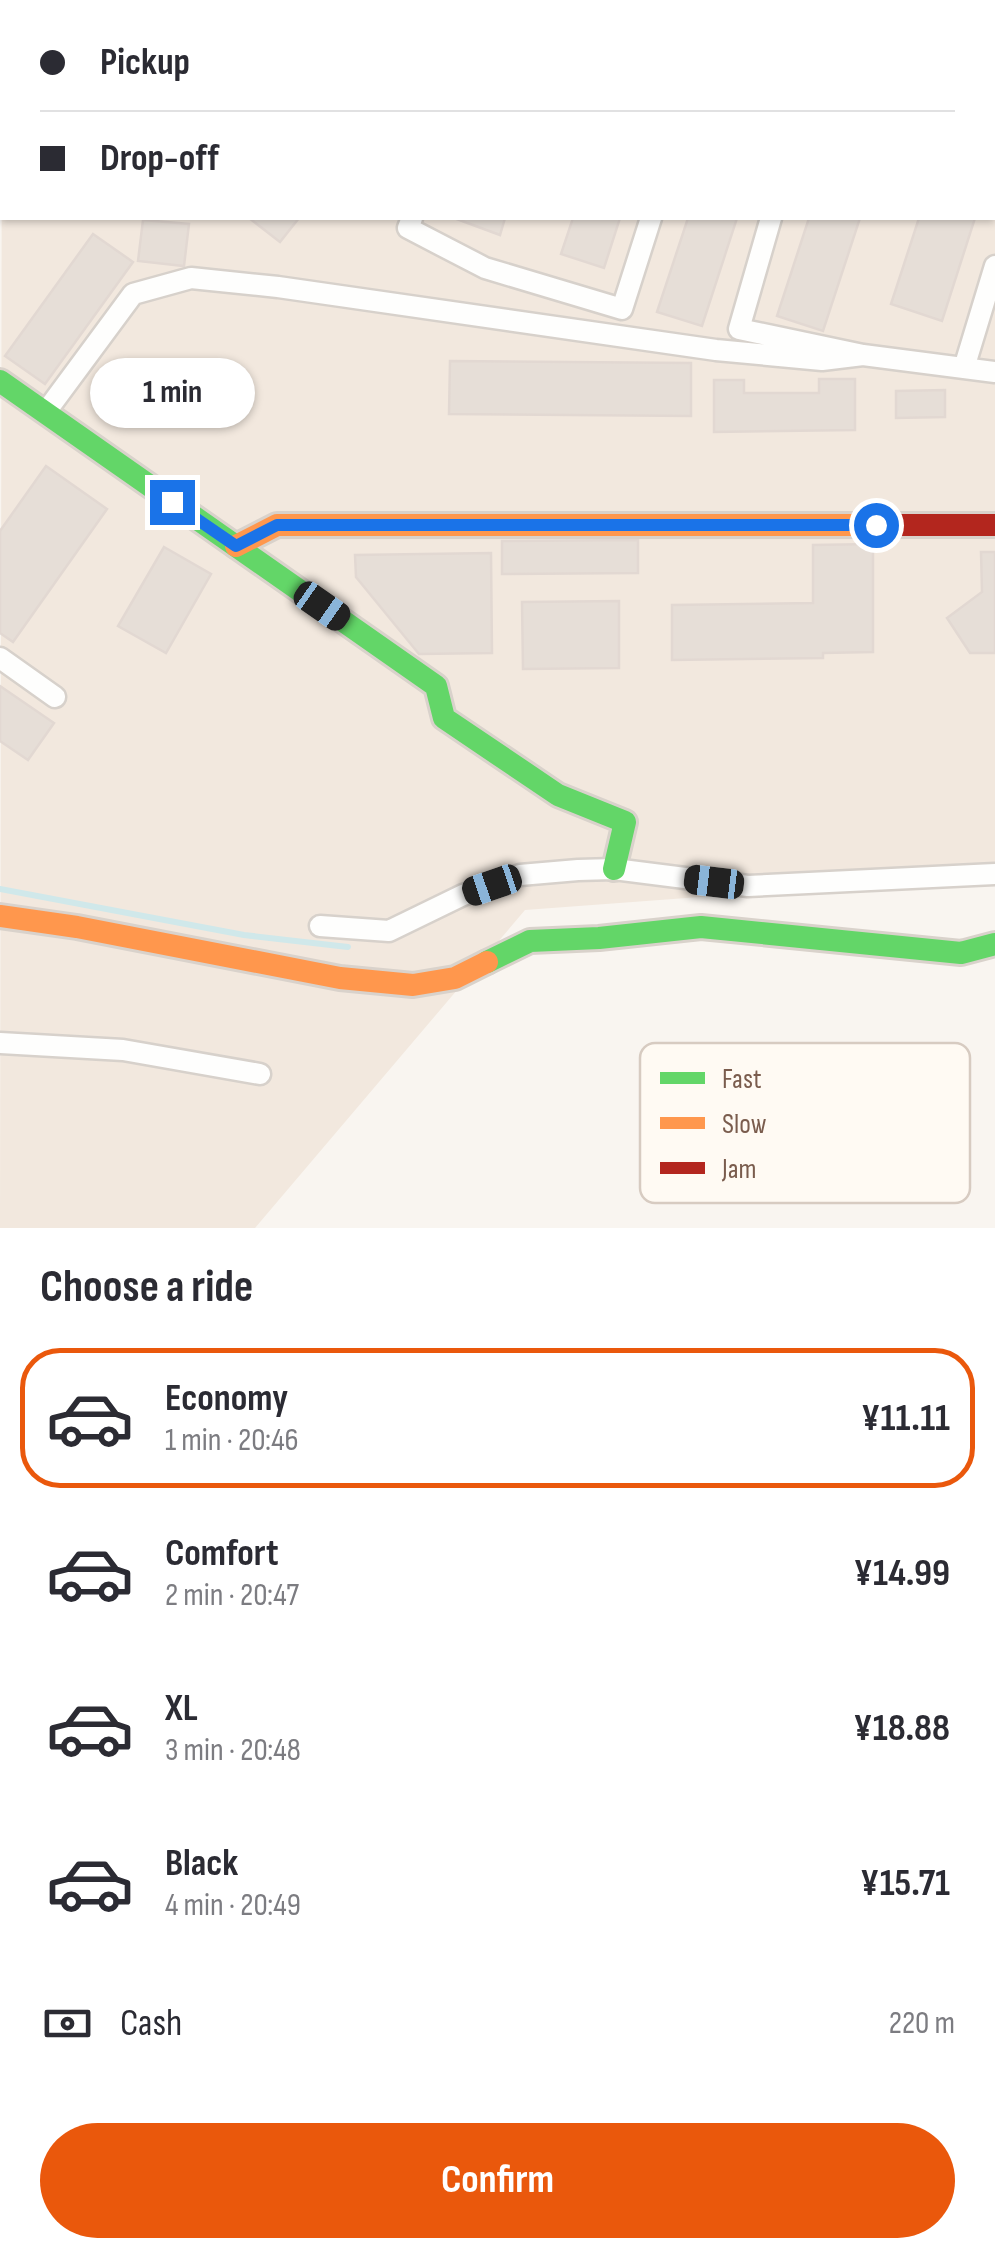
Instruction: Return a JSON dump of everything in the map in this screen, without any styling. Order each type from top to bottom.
[{"type":"street","points":[[411,220],[408,228],[485,268],[622,308],[650,220]]},
{"type":"street","points":[[769,220],[739,328],[863,356],[995,372]]},
{"type":"street","points":[[964,368],[995,266]]},
{"type":"street","points":[[45,413],[133,294],[191,278],[716,350],[822,360],[863,356]]},
{"type":"street","points":[[0,381],[436,686],[444,718],[558,795],[625,822],[614,870]]},
{"type":"street","points":[[236,546],[277,525],[995,525]]},
{"type":"street","points":[[0,658],[55,697]]},
{"type":"street","points":[[320,926],[389,931],[463,895],[520,875],[614,870],[748,886],[995,874]]},
{"type":"street","points":[[0,916],[340,978],[412,985],[455,978],[530,940],[599,938],[701,926],[962,953],[995,944]]},
{"type":"street","points":[[0,1043],[123,1050],[260,1074]]},
{"type":"shaded area","points":[[2,220],[995,220],[995,875],[525,910],[255,1228],[0,1228]]},
{"type":"building","points":[[143,220],[189,224],[184,266],[138,261]]},
{"type":"building","points":[[252,220],[297,220],[280,242]]},
{"type":"building","points":[[459,220],[504,220],[500,235]]},
{"type":"building","points":[[572,220],[619,220],[604,268],[561,254]]},
{"type":"building","points":[[687,220],[736,220],[702,326],[657,312]]},
{"type":"building","points":[[808,220],[859,220],[823,331],[777,316]]},
{"type":"building","points":[[918,220],[974,220],[942,321],[891,304]]},
{"type":"building","points":[[93,234],[133,262],[45,384],[5,356]]},
{"type":"building","points":[[450,361],[691,363],[691,416],[449,414]]},
{"type":"building","points":[[819,379],[855,379],[855,430],[714,432],[714,380],[744,380],[744,393],[819,393]]},
{"type":"building","points":[[945,390],[945,417],[896,418],[896,391]]},
{"type":"building","points":[[46,466],[107,509],[13,642],[0,633],[0,531]]},
{"type":"building","points":[[638,540],[638,573],[502,574],[502,541]]},
{"type":"building","points":[[873,544],[873,652],[823,653],[823,658],[672,660],[672,605],[813,603],[813,545]]},
{"type":"building","points":[[164,547],[211,574],[166,653],[118,626]]},
{"type":"building","points":[[981,552],[995,552],[995,653],[970,653],[947,618],[982,592]]},
{"type":"building","points":[[491,553],[492,653],[419,654],[356,577],[355,555]]},
{"type":"building","points":[[619,601],[619,668],[523,669],[522,602]]},
{"type":"building","points":[[0,686],[54,723],[28,760],[0,741]]},
{"type":"waterway","points":[[0,889],[244,935],[348,947]]},
{"type":"traffic: fast","points":[[0,381],[436,686],[444,718],[558,795],[625,822],[614,869]]},
{"type":"traffic: fast","points":[[487,962],[530,941],[701,927],[961,953],[995,944]]},
{"type":"traffic: slow","points":[[236,546],[277,525],[866,525]]},
{"type":"traffic: slow","points":[[0,916],[340,978],[413,985],[455,978],[487,962]]},
{"type":"traffic: jam","points":[[866,525],[995,525]]},
{"type":"route","points":[[172,502],[236,546],[277,525],[876,525]]}]
